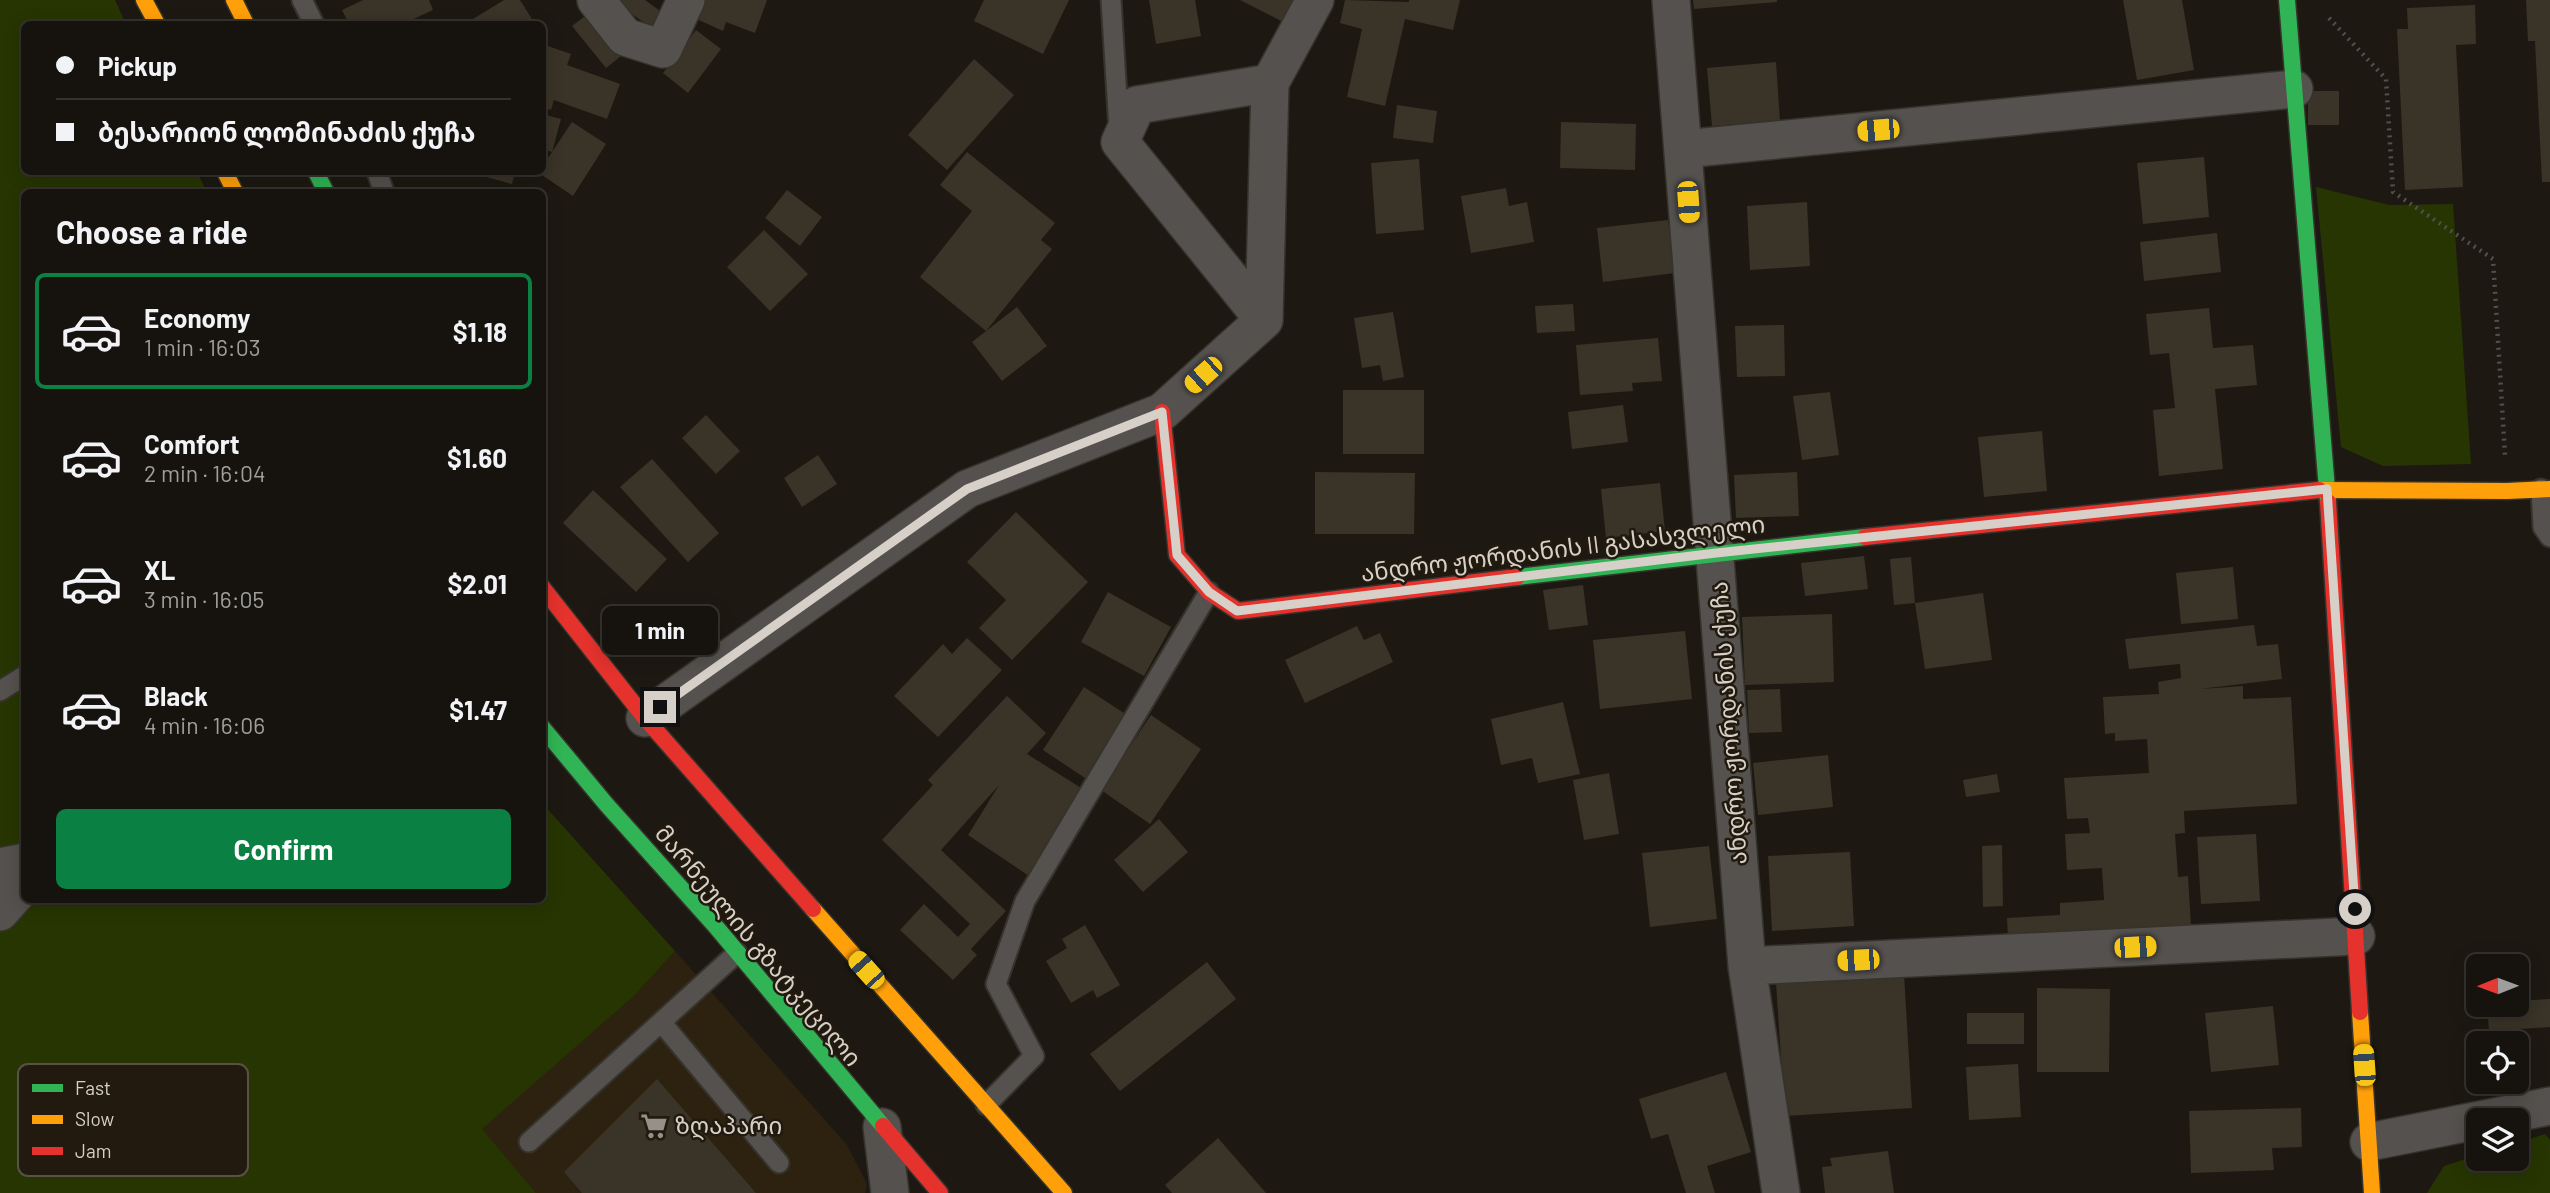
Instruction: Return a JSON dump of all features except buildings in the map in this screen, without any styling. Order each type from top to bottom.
[{"type":"main road","points":[[144,0],[155,21]]},
{"type":"main road","points":[[234,0],[244,21]]},
{"type":"main road","points":[[2287,0],[2327,489],[2372,1193]]},
{"type":"main road","name":"ანდრო ჟორდანის II გასასვლელი","points":[[1162,412],[1177,555],[1209,592],[1237,611],[1716,553],[2327,489],[2546,489]]},
{"type":"main road","points":[[546,592],[645,718],[1064,1193]]},
{"type":"main road","name":"მარნეულის გზატკეცილი","points":[[546,736],[555,755],[737,953],[940,1193]]},
{"type":"street","points":[[596,0],[625,37],[663,49],[686,0]]},
{"type":"street","points":[[645,718],[967,489],[1162,412],[1264,320],[1270,83],[1315,0]]},
{"type":"street","name":"ანდრო ჟორდანის ქუჩა","points":[[1671,0],[1747,965],[1781,1193]]},
{"type":"street","points":[[1264,320],[1119,142],[1137,105],[1270,83]]},
{"type":"street","points":[[1684,149],[2294,89]]},
{"type":"street","points":[[0,867],[21,863]]},
{"type":"street","points":[[0,912],[21,888]]},
{"type":"street","points":[[1747,965],[2356,936]]},
{"type":"street","points":[[2369,1142],[2550,1105]]},
{"type":"street","points":[[882,1127],[890,1193]]},
{"type":"lane","points":[[302,0],[312,21]]},
{"type":"lane","points":[[1111,0],[1119,142]]},
{"type":"lane","points":[[2546,489],[2543,527],[2550,537]]},
{"type":"lane","points":[[986,1105],[1034,1056],[996,984],[1025,901],[1209,592]]},
{"type":"lane","points":[[0,691],[21,678]]},
{"type":"lane","points":[[529,1142],[737,953]]},
{"type":"lane","points":[[661,1022],[779,1163]]},
{"type":"path","points":[[2321,10],[2386,79],[2393,192],[2493,259],[2507,491]]},
{"type":"shaded area","points":[[675,951],[847,1145],[867,1184],[865,1193],[536,1193],[481,1129],[634,996]]},
{"type":"green space","points":[[0,0],[115,0],[125,21],[21,21],[21,175],[198,175],[206,189],[21,189],[21,903],[546,903],[546,807],[675,951],[634,996],[482,1129],[536,1193],[0,1193]]},
{"type":"green space","points":[[2316,187],[2389,205],[2453,204],[2471,464],[2383,466],[2341,447]]},
{"type":"green space","points":[[2545,1134],[2550,1140],[2550,1193],[2427,1193],[2444,1166],[2466,1159],[2466,1171],[2529,1171],[2529,1139]]},
{"type":"traffic: fast","points":[[2287,0],[2328,502]]},
{"type":"traffic: fast","points":[[318,175],[324,189]]},
{"type":"traffic: fast","points":[[1517,577],[1865,537]]},
{"type":"traffic: fast","points":[[546,732],[606,804],[717,928],[883,1126]]},
{"type":"traffic: slow","points":[[144,0],[155,21]]},
{"type":"traffic: slow","points":[[234,0],[244,21]]},
{"type":"traffic: slow","points":[[226,175],[234,189]]},
{"type":"traffic: slow","points":[[2319,490],[2550,489]]},
{"type":"traffic: slow","points":[[813,909],[1064,1193]]},
{"type":"traffic: slow","points":[[2360,1012],[2372,1193]]},
{"type":"traffic: jam","points":[[1162,412],[1177,555],[1209,592],[1238,611],[1517,577]]},
{"type":"traffic: jam","points":[[1865,537],[2319,490]]},
{"type":"traffic: jam","points":[[2328,502],[2360,1012]]},
{"type":"traffic: jam","points":[[546,592],[645,718],[813,909]]},
{"type":"traffic: jam","points":[[883,1126],[940,1193]]},
{"type":"place","name":"ზღაპარი","points":[[654,1126]]},
{"type":"route","points":[[660,707],[967,489],[1162,412],[1177,555],[1209,592],[1237,611],[1716,553],[2327,489],[2355,909]]}]
